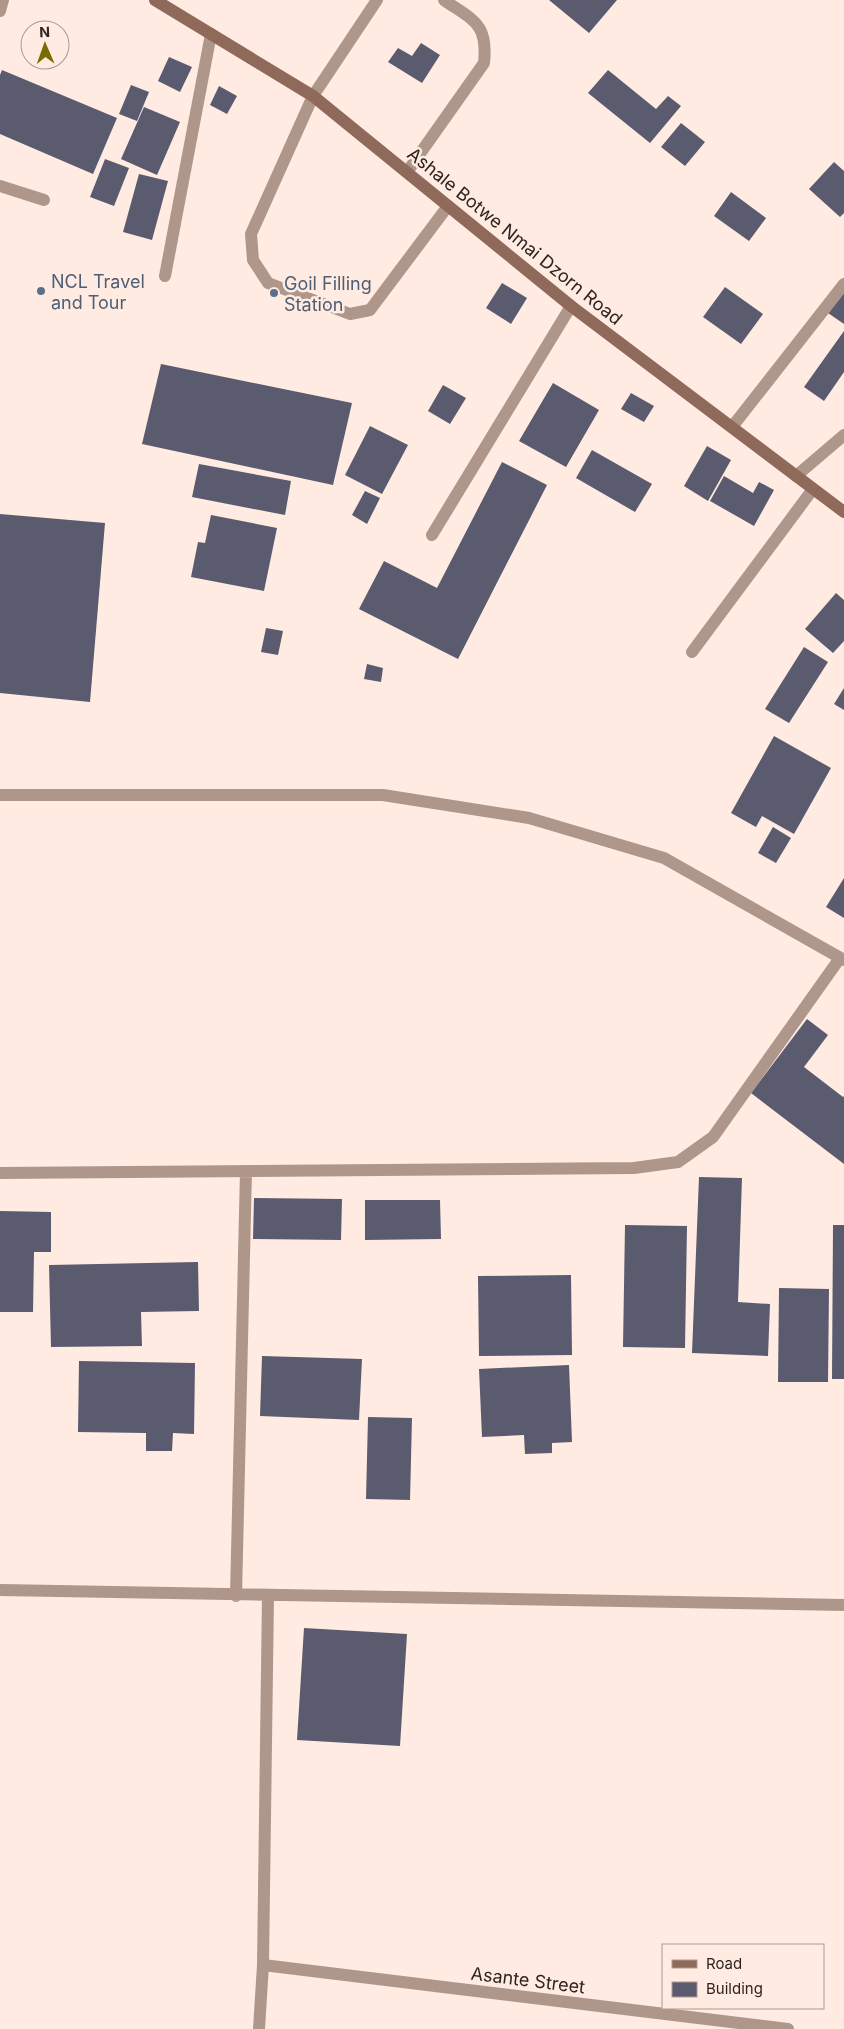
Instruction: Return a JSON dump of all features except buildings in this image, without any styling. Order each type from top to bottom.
[{"type":"main road","name":"Ashale Botwe Nmai Dzorn Road","points":[[155,0],[312,96],[571,306],[844,512]]},
{"type":"street","points":[[0,11],[3,0]]},
{"type":"street","points":[[377,0],[312,96],[251,234],[253,260],[268,283],[350,314],[370,310],[448,206]]},
{"type":"street","points":[[407,172],[484,63],[486,42],[476,22],[444,0]]},
{"type":"street","points":[[165,276],[211,34]]},
{"type":"street","points":[[0,186],[44,200]]},
{"type":"street","points":[[732,427],[844,284]]},
{"type":"street","points":[[432,535],[571,306]]},
{"type":"street","points":[[796,476],[844,435]]},
{"type":"street","points":[[692,652],[814,489]]},
{"type":"street","points":[[0,795],[383,795],[529,818],[664,858],[842,959],[713,1137],[678,1162],[634,1168],[0,1173]]},
{"type":"street","points":[[236,1596],[246,1172]]},
{"type":"street","points":[[0,1590],[236,1596],[844,1605]]},
{"type":"street","points":[[259,2029],[263,1965],[268,1596]]},
{"type":"street","name":"Asante Street","points":[[263,1965],[788,2029]]},
{"type":"place","name":"NCL Travel and Tour","points":[[41,291]]},
{"type":"place","name":"Goil Filling Station","points":[[274,293]]}]
